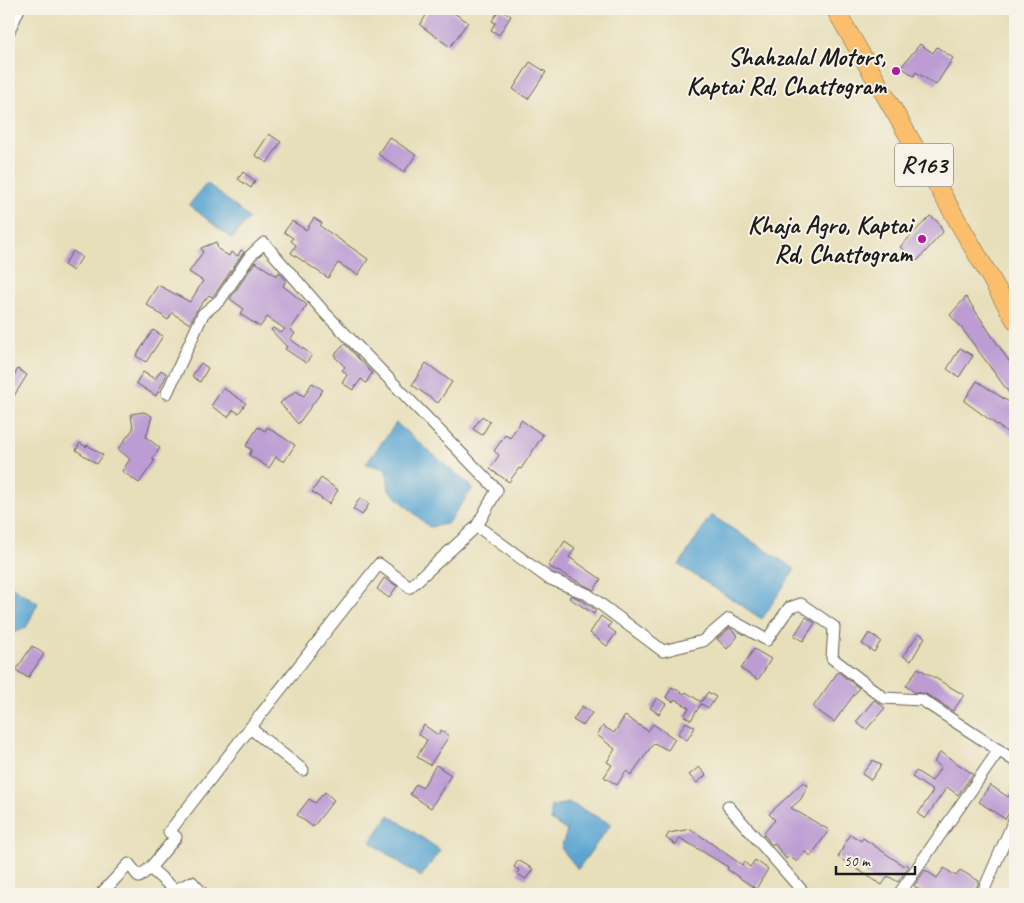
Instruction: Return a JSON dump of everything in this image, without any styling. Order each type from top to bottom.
[{"type":"main road","name":"R163","points":[[835,9],[1015,320]]},
{"type":"street","points":[[9,31],[19,9]]},
{"type":"street","points":[[101,894],[129,864],[139,877],[150,868],[176,837],[170,832],[379,564],[410,587],[477,526],[497,490],[325,313],[264,243],[250,256],[220,300],[203,314],[167,393]]},
{"type":"street","points":[[477,526],[548,578],[587,594],[663,651],[703,641],[729,619],[767,640],[789,608],[800,604],[834,627],[832,658],[884,698],[922,700],[1015,761]]},
{"type":"street","points":[[250,728],[303,770]]},
{"type":"street","points":[[899,894],[999,750]]},
{"type":"street","points":[[728,806],[805,894]]},
{"type":"street","points":[[982,894],[1015,818]]},
{"type":"street","points":[[150,868],[175,890],[192,882],[203,894]]},
{"type":"water","points":[[207,183],[249,218],[232,239],[189,205]]},
{"type":"water","points":[[396,423],[473,488],[447,524],[429,527],[389,490],[386,469],[366,464]]},
{"type":"water","points":[[711,515],[795,569],[762,619],[679,565]]},
{"type":"water","points":[[9,585],[38,603],[26,628],[9,635]]},
{"type":"water","points":[[570,803],[611,824],[578,869],[561,848],[567,831],[551,820],[551,806]]},
{"type":"water","points":[[389,815],[440,850],[421,877],[370,842]]},
{"type":"building","points":[[430,9],[447,9],[468,22],[450,47],[420,25]]},
{"type":"building","points":[[500,9],[511,16],[499,35],[491,30],[495,23],[492,21]]},
{"type":"building","points":[[920,44],[933,53],[937,47],[953,58],[936,85],[916,72],[914,76],[901,67]]},
{"type":"building","points":[[530,62],[546,72],[528,99],[513,89]]},
{"type":"building","points":[[269,134],[281,142],[267,163],[255,155]]},
{"type":"building","points":[[389,137],[416,155],[404,172],[378,154]]},
{"type":"building","points":[[243,172],[255,181],[251,188],[238,179]]},
{"type":"building","name":"Khaja Agro, Kaptai Rd, Chattogram","points":[[930,216],[938,222],[943,232],[917,261],[900,247]]},
{"type":"building","points":[[314,218],[322,223],[320,226],[368,259],[358,275],[338,263],[328,278],[291,253],[296,245],[291,241],[293,238],[284,232],[292,221],[306,230]]},
{"type":"building","points":[[216,242],[218,249],[229,256],[231,252],[238,256],[241,250],[244,252],[214,295],[212,297],[209,295],[196,311],[190,324],[172,313],[168,320],[146,304],[158,285],[190,302],[203,281],[189,272],[203,252],[201,248]]},
{"type":"building","points":[[73,251],[82,257],[73,271],[64,265]]},
{"type":"building","points":[[255,262],[277,276],[279,272],[286,280],[283,286],[307,305],[291,329],[295,334],[290,339],[312,355],[306,363],[285,349],[287,347],[271,330],[273,328],[281,333],[285,329],[267,317],[260,327],[240,314],[244,309],[230,299]]},
{"type":"building","points":[[966,297],[1015,370],[1015,401],[961,327],[950,315]]},
{"type":"building","points":[[153,330],[163,336],[146,362],[136,356]]},
{"type":"building","points":[[345,344],[372,373],[366,383],[361,379],[353,390],[342,383],[347,375],[342,370],[345,367],[335,357],[335,354]]},
{"type":"building","points":[[960,348],[973,356],[959,377],[947,369]]},
{"type":"building","points":[[201,363],[208,368],[200,382],[192,376]]},
{"type":"building","points":[[426,363],[452,382],[438,403],[412,385]]},
{"type":"building","points":[[18,369],[27,375],[9,404],[9,383]]},
{"type":"building","points":[[161,370],[167,374],[156,396],[136,383],[143,372],[155,379]]},
{"type":"building","points":[[977,381],[1015,406],[1015,430],[1012,436],[964,401]]},
{"type":"building","points":[[312,383],[323,390],[298,424],[280,403],[296,391],[304,396]]},
{"type":"building","points":[[223,388],[246,403],[239,413],[233,410],[228,417],[211,406]]},
{"type":"building","points":[[144,412],[152,416],[146,437],[160,448],[152,459],[155,460],[139,483],[122,471],[130,459],[118,449],[133,429],[131,414]]},
{"type":"building","points":[[482,416],[490,422],[482,435],[473,429]]},
{"type":"building","points":[[521,420],[543,435],[521,469],[519,468],[509,482],[490,469],[499,455],[494,451],[505,435],[510,438]]},
{"type":"building","points":[[258,427],[265,431],[267,427],[295,445],[284,462],[276,457],[269,468],[249,455],[252,450],[246,446]]},
{"type":"building","points":[[80,443],[103,455],[97,464],[76,450]]},
{"type":"building","points":[[321,478],[338,490],[329,504],[312,492]]},
{"type":"building","points":[[360,498],[369,504],[362,515],[353,509]]},
{"type":"building","points":[[565,541],[575,548],[569,557],[601,579],[594,590],[548,566]]},
{"type":"building","points":[[384,578],[397,586],[389,598],[377,589]]},
{"type":"building","points":[[571,595],[596,610],[594,614],[569,598]]},
{"type":"building","points":[[601,616],[611,623],[608,627],[616,633],[607,646],[590,633]]},
{"type":"building","points":[[806,617],[815,623],[803,641],[794,636]]},
{"type":"building","points":[[730,628],[738,636],[727,649],[717,639]]},
{"type":"building","points":[[869,633],[881,641],[874,652],[862,644]]},
{"type":"building","points":[[919,633],[925,637],[911,661],[903,656]]},
{"type":"building","points":[[32,646],[44,654],[28,678],[16,670]]},
{"type":"building","points":[[754,649],[771,659],[758,680],[741,669]]},
{"type":"building","points":[[918,668],[964,695],[953,711],[926,694],[914,692],[906,686]]},
{"type":"building","points":[[838,672],[859,688],[834,722],[813,707]]},
{"type":"building","points":[[672,687],[684,694],[686,692],[701,702],[708,692],[716,697],[709,708],[701,704],[691,720],[684,716],[689,708],[675,699],[673,702],[666,697]]},
{"type":"building","points":[[657,698],[666,704],[659,714],[650,708]]},
{"type":"building","points":[[874,700],[885,708],[866,730],[856,722]]},
{"type":"building","points":[[582,706],[592,713],[583,726],[573,720]]},
{"type":"building","points":[[625,716],[648,731],[653,724],[675,739],[668,750],[654,743],[631,775],[626,771],[617,785],[604,777],[612,765],[607,762],[615,749],[597,735],[603,726],[614,733]]},
{"type":"building","points":[[686,722],[695,727],[687,740],[678,734]]},
{"type":"building","points":[[424,725],[438,735],[441,730],[449,736],[430,765],[417,757],[427,740],[418,734]]},
{"type":"building","points":[[940,753],[973,774],[958,795],[947,787],[925,819],[918,814],[933,791],[912,777],[916,771],[932,781],[941,767],[934,762]]},
{"type":"building","points":[[873,760],[881,765],[871,780],[862,774]]},
{"type":"building","points":[[436,765],[451,775],[431,808],[410,794],[416,784],[422,788]]},
{"type":"building","points":[[699,767],[706,775],[697,783],[689,775]]},
{"type":"building","points":[[803,782],[808,785],[801,799],[791,808],[829,830],[811,856],[805,852],[797,862],[789,856],[786,859],[774,843],[772,845],[763,834],[775,820],[769,814]]},
{"type":"building","points":[[990,785],[1008,797],[1015,786],[1015,803],[1005,819],[979,802]]},
{"type":"building","points":[[325,792],[334,800],[313,827],[297,815],[309,799],[315,803]]},
{"type":"building","points":[[691,829],[742,865],[744,862],[750,867],[755,860],[768,869],[756,889],[727,869],[728,867],[680,838],[676,845],[666,838],[669,833]]},
{"type":"building","points":[[850,834],[861,841],[863,838],[904,866],[906,864],[909,866],[898,882],[888,876],[882,885],[838,857]]},
{"type":"building","points":[[518,860],[533,869],[526,879],[517,874],[519,870],[514,867]]},
{"type":"building","points":[[944,868],[956,876],[960,870],[979,881],[974,894],[926,894],[914,886],[925,870],[937,878]]},
{"type":"place","name":"Shahzalal Motors, Kaptai Rd, Chattogram","points":[[896,71]]},
{"type":"place","name":"Khaja Agro, Kaptai Rd, Chattogram","points":[[922,239]]}]
